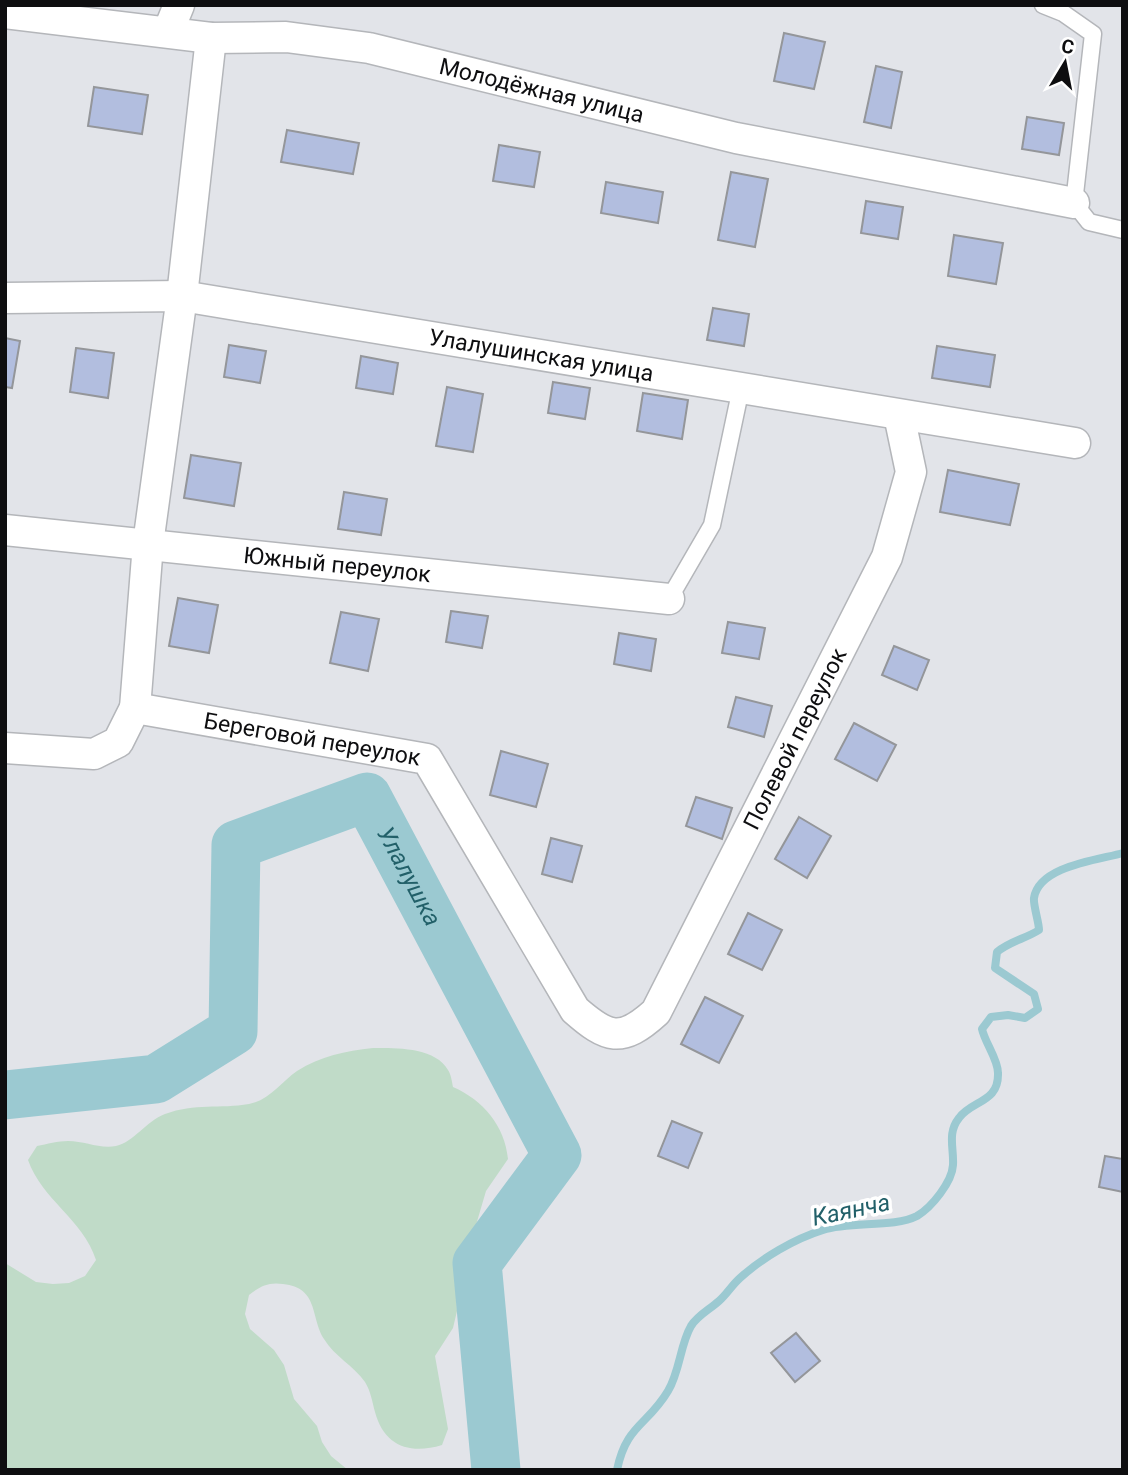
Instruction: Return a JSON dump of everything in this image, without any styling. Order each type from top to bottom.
[{"type":"street","name":"Молодёжная улица","points":[[5,13],[174,18],[211,38],[286,37],[369,48],[736,138],[1074,203]]},
{"type":"street","points":[[5,748],[94,754],[118,742],[135,708],[148,544],[182,296],[211,38]]},
{"type":"street","name":"Улалушинская улица","points":[[5,298],[182,296],[1075,443]]},
{"type":"street","name":"Полевой переулок","points":[[619,1035],[644,1023],[656,1012],[887,557],[911,472],[899,415]]},
{"type":"street","name":"Южный переулок","points":[[5,530],[668,598]]},
{"type":"street","name":"Береговой переулок","points":[[135,708],[428,759],[575,1010],[598,1030],[619,1035]]},
{"type":"lane","points":[[1043,5],[1063,13],[1093,34],[1074,203],[1089,222],[1123,230]]},
{"type":"lane","points":[[668,598],[712,525],[741,388]]},
{"type":"green space","points":[[373,1048],[414,1050],[442,1062],[449,1072],[453,1087],[474,1099],[491,1116],[506,1147],[508,1159],[486,1191],[456,1293],[457,1311],[453,1328],[435,1356],[448,1429],[442,1445],[409,1448],[392,1440],[379,1424],[365,1382],[324,1339],[308,1297],[295,1287],[269,1284],[249,1295],[245,1314],[250,1329],[274,1350],[284,1365],[294,1399],[317,1426],[322,1442],[331,1456],[348,1470],[5,1470],[5,1263],[36,1282],[53,1284],[69,1283],[85,1276],[96,1260],[82,1233],[34,1174],[28,1160],[37,1146],[68,1141],[116,1146],[165,1114],[187,1108],[256,1102],[269,1095],[297,1071],[315,1062],[343,1053]]},
{"type":"building","points":[[784,33],[825,42],[814,89],[774,81]]},
{"type":"building","points":[[876,66],[902,72],[891,128],[864,122]]},
{"type":"building","points":[[94,87],[148,95],[142,134],[88,126]]},
{"type":"building","points":[[1027,117],[1064,123],[1059,155],[1022,149]]},
{"type":"building","points":[[287,130],[359,143],[353,174],[281,162]]},
{"type":"building","points":[[499,145],[540,152],[534,187],[493,181]]},
{"type":"building","points":[[731,172],[768,179],[755,247],[718,240]]},
{"type":"building","points":[[606,182],[663,192],[658,223],[601,213]]},
{"type":"building","points":[[866,201],[903,207],[898,239],[861,233]]},
{"type":"building","points":[[954,235],[1003,243],[996,284],[948,276]]},
{"type":"building","points":[[713,308],[749,314],[744,346],[707,340]]},
{"type":"building","points":[[5,338],[20,341],[12,388],[5,387]]},
{"type":"building","points":[[229,345],[266,351],[260,383],[224,377]]},
{"type":"building","points":[[937,346],[995,355],[990,387],[932,378]]},
{"type":"building","points":[[76,348],[114,353],[108,398],[70,392]]},
{"type":"building","points":[[361,356],[398,363],[393,394],[356,388]]},
{"type":"building","points":[[553,382],[590,388],[585,419],[548,413]]},
{"type":"building","points":[[447,387],[483,394],[473,452],[436,446]]},
{"type":"building","points":[[643,393],[688,400],[682,439],[637,431]]},
{"type":"building","points":[[191,455],[241,463],[234,506],[184,498]]},
{"type":"building","points":[[948,470],[1019,484],[1010,525],[940,512]]},
{"type":"building","points":[[344,492],[387,499],[381,535],[338,529]]},
{"type":"building","points":[[178,598],[218,605],[209,653],[169,646]]},
{"type":"building","points":[[451,611],[488,616],[482,648],[446,642]]},
{"type":"building","points":[[341,612],[379,619],[368,671],[330,663]]},
{"type":"building","points":[[728,622],[765,628],[759,659],[722,653]]},
{"type":"building","points":[[619,633],[656,639],[651,671],[614,664]]},
{"type":"building","points":[[894,646],[929,660],[917,690],[882,675]]},
{"type":"building","points":[[736,697],[772,706],[764,737],[728,727]]},
{"type":"building","points":[[854,723],[896,745],[877,781],[835,759]]},
{"type":"building","points":[[501,751],[548,764],[536,807],[490,795]]},
{"type":"building","points":[[696,797],[732,808],[722,839],[686,826]]},
{"type":"building","points":[[799,817],[831,836],[807,878],[775,859]]},
{"type":"building","points":[[551,838],[582,846],[572,882],[542,874]]},
{"type":"building","points":[[748,913],[782,930],[762,970],[728,954]]},
{"type":"building","points":[[705,997],[743,1016],[719,1063],[681,1044]]},
{"type":"building","points":[[672,1121],[702,1133],[688,1168],[658,1156]]},
{"type":"building","points":[[1105,1156],[1123,1159],[1123,1192],[1099,1187]]},
{"type":"building","points":[[796,1333],[820,1361],[795,1382],[771,1353]]},
{"type":"waterway","name":"Улалушка","points":[[5,1095],[156,1079],[233,1031],[236,845],[367,797],[557,1155],[477,1263],[496,1470]]},
{"type":"waterway","name":"Каянча","points":[[617,1470],[626,1443],[668,1391],[691,1326],[737,1281],[768,1256],[801,1238],[834,1227],[907,1220],[923,1212],[935,1200],[952,1172],[952,1135],[955,1124],[964,1112],[990,1096],[997,1083],[996,1062],[982,1029],[991,1017],[1008,1015],[1025,1018],[1038,1009],[1034,994],[995,968],[997,952],[1039,930],[1034,898],[1038,887],[1046,878],[1071,866],[1123,853]]}]
